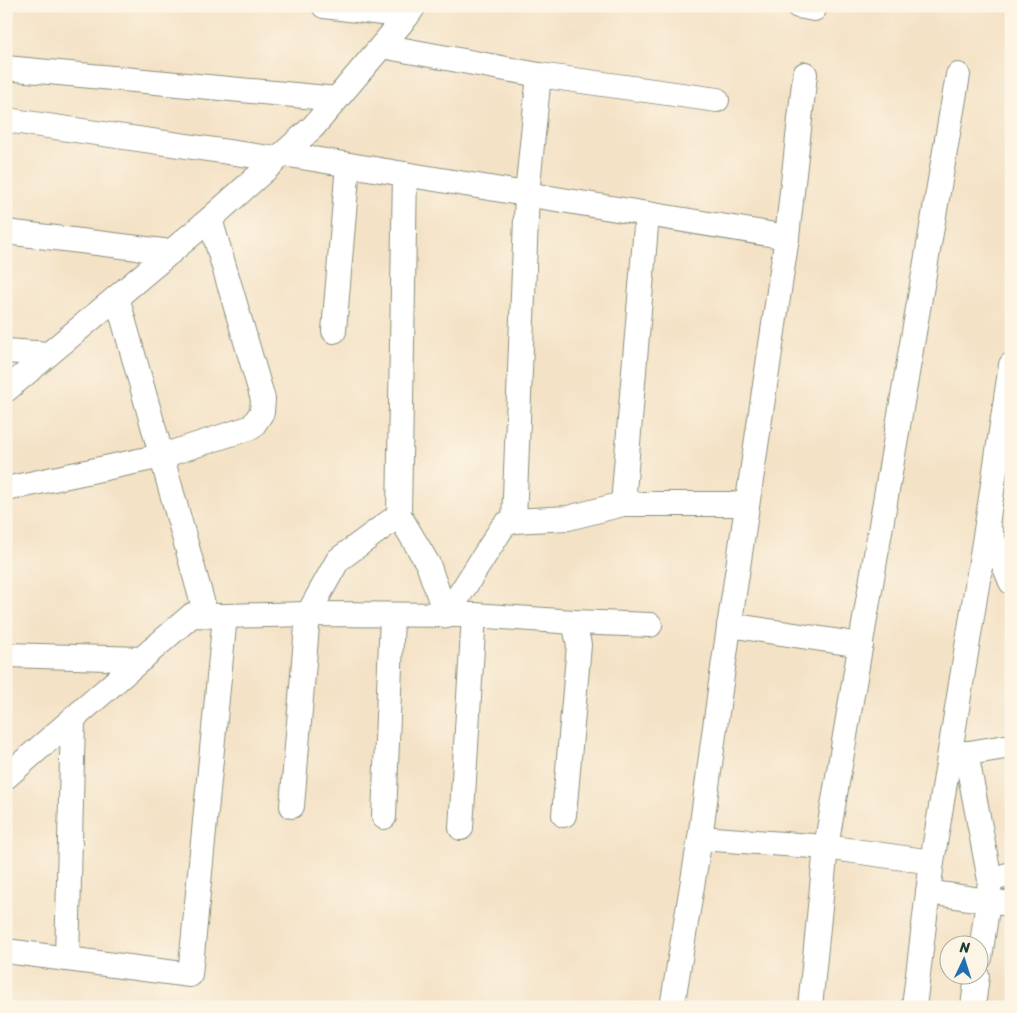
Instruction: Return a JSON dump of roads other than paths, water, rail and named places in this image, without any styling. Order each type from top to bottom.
[{"type":"street","points":[[324,6],[411,11]]},
{"type":"street","points":[[6,390],[210,219],[313,128],[411,11]]},
{"type":"street","points":[[382,46],[539,75],[717,100]]},
{"type":"street","points":[[6,68],[337,99]]},
{"type":"street","points":[[672,1007],[700,838],[729,624],[787,237],[805,74]]},
{"type":"street","points":[[514,521],[527,194],[539,75]]},
{"type":"street","points":[[810,1007],[826,847],[958,75]]},
{"type":"street","points":[[6,120],[348,165],[787,237]]},
{"type":"street","points":[[334,331],[348,165]]},
{"type":"street","points":[[405,174],[399,515],[428,564],[446,616]]},
{"type":"street","points":[[623,504],[647,214]]},
{"type":"street","points":[[6,489],[162,456],[252,427],[262,412],[263,399],[210,219]]},
{"type":"street","points":[[6,232],[171,252]]},
{"type":"street","points":[[6,951],[190,975],[216,615],[162,456],[117,297]]},
{"type":"street","points":[[6,351],[49,354]]},
{"type":"street","points":[[914,1007],[932,862],[958,755],[987,524],[1011,365]]},
{"type":"street","points":[[446,616],[502,528],[514,521],[568,518],[623,504],[747,504]]},
{"type":"street","points":[[292,806],[308,614],[338,560],[399,515]]},
{"type":"street","points":[[987,524],[1011,582]]},
{"type":"street","points":[[6,777],[192,615],[474,615],[650,625]]},
{"type":"street","points":[[462,828],[474,615]]},
{"type":"street","points":[[384,817],[392,616]]},
{"type":"street","points":[[564,815],[579,644],[574,622]]},
{"type":"street","points":[[729,624],[861,645]]},
{"type":"street","points":[[6,655],[142,659]]},
{"type":"street","points":[[67,959],[73,720]]},
{"type":"street","points":[[958,755],[1011,746]]},
{"type":"street","points":[[958,755],[1000,890],[986,936]]},
{"type":"street","points":[[700,838],[826,847],[932,862]]},
{"type":"street","points":[[928,892],[1000,890]]},
{"type":"street","points":[[973,1007],[976,986]]}]
